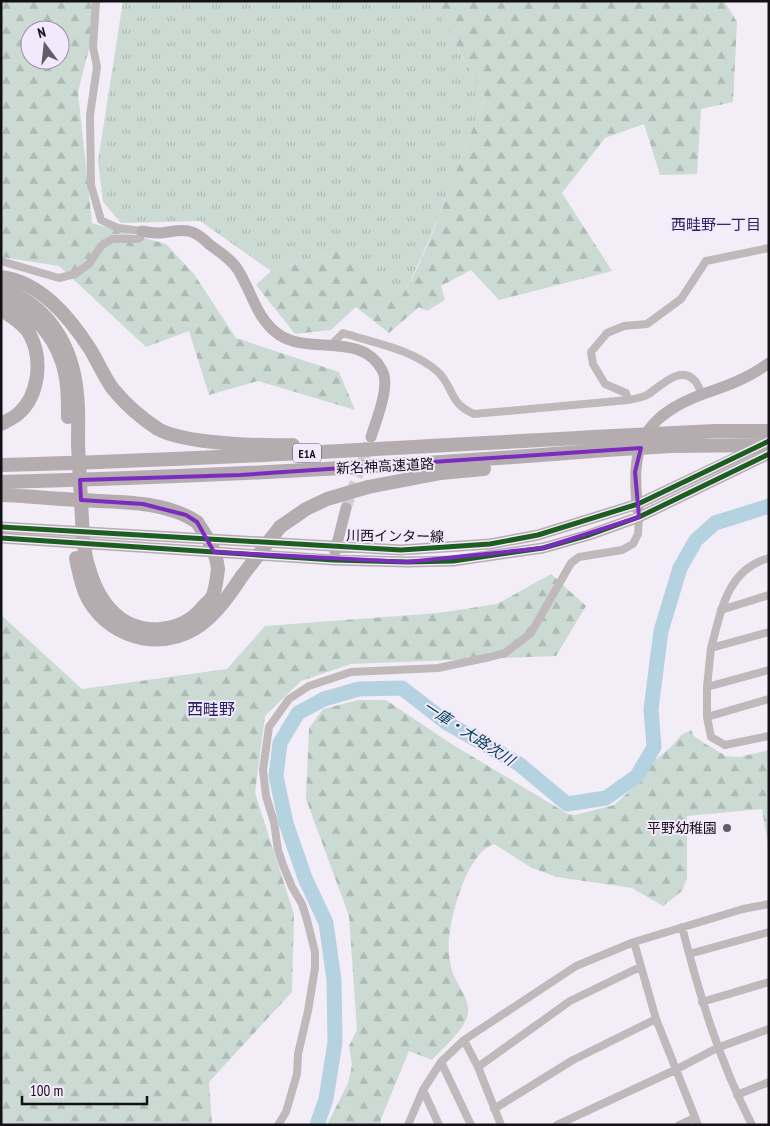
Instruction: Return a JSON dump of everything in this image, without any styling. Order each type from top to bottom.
[{"type":"highway","points":[[1,277],[30,288],[52,302],[71,322],[85,342],[112,388],[134,412],[160,430],[193,440],[283,445],[332,444],[355,450]]},
{"type":"highway","points":[[1,290],[33,304],[51,322],[62,339],[70,358],[77,394],[74,444],[73,533],[81,558],[100,596],[112,611],[126,622],[144,629],[161,629],[180,625],[196,615],[212,596],[218,569],[217,560],[212,545],[197,522],[186,515],[168,508],[143,504],[1,495]]},
{"type":"highway","points":[[1,300],[23,310],[46,331],[63,363],[74,444]]},
{"type":"highway","points":[[1,310],[30,334],[37,354],[37,377],[30,397],[18,414],[1,424]]},
{"type":"highway","name":"新名神高速道路","points":[[1,465],[120,462],[715,431],[769,431]]},
{"type":"highway","points":[[81,558],[83,587],[97,611],[118,630],[131,636],[147,640],[166,640],[182,636],[208,619],[280,527],[306,509],[327,499],[368,487],[441,474],[606,452],[671,446],[769,443]]},
{"type":"highway","name":"新名神高速道路","points":[[1,482],[240,475],[606,452]]},
{"type":"main road","points":[[142,231],[157,233],[179,230],[190,231],[202,238],[229,259],[238,269],[258,312],[279,335],[295,342],[356,349],[368,354],[376,361],[383,372],[385,382],[384,393],[371,437]]},
{"type":"main road","points":[[639,517],[635,472],[637,457],[655,421],[672,408],[702,395],[730,386],[757,372],[769,363]]},
{"type":"main road","name":"川西インター線","points":[[1,527],[401,550],[490,544],[538,535],[638,504],[769,443]]},
{"type":"main road","name":"川西インター線","points":[[1,538],[334,560],[407,562],[494,556],[543,548],[639,517],[769,454]]},
{"type":"main road","points":[[334,560],[335,546],[346,508]]},
{"type":"street","points":[[1,261],[59,278],[75,274],[89,264],[101,246],[112,239],[136,240],[140,238],[142,231],[118,228],[101,220],[91,184],[90,115],[97,67],[93,47],[96,1]]},
{"type":"street","points":[[628,400],[626,393],[606,384],[593,364],[591,352],[607,333],[624,326],[647,324],[681,299],[706,261],[769,248]]},
{"type":"street","points":[[332,345],[343,333],[405,352],[425,362],[439,373],[458,404],[474,414],[628,400],[645,396],[671,378],[680,375],[689,376],[696,381],[702,395]]},
{"type":"street","points":[[278,1125],[286,1112],[296,1074],[298,1054],[315,968],[315,952],[302,904],[292,888],[278,850],[274,822],[266,796],[263,770],[269,727],[289,699],[310,686],[351,672],[438,668],[506,653],[531,632],[571,563],[579,557],[622,550],[633,544],[638,534],[639,517]]},
{"type":"street","points":[[769,558],[749,567],[740,574],[726,595],[711,648],[707,687],[707,717],[710,738],[725,745],[769,736]]},
{"type":"street","points":[[721,610],[769,595]]},
{"type":"street","points":[[711,648],[769,632]]},
{"type":"street","points":[[707,687],[769,670]]},
{"type":"street","points":[[707,717],[769,699]]},
{"type":"street","points":[[408,1125],[423,1090],[441,1062],[464,1040],[576,966],[634,942],[743,909],[769,904]]},
{"type":"street","points":[[682,928],[702,1002],[717,1048],[752,1125]]},
{"type":"street","points":[[689,954],[769,932]]},
{"type":"street","points":[[634,942],[656,1019],[696,1121],[680,1125]]},
{"type":"street","points":[[478,1067],[570,1001],[640,968]]},
{"type":"street","points":[[702,1002],[769,982]]},
{"type":"street","points":[[494,1109],[573,1060],[656,1019]]},
{"type":"street","points":[[557,1125],[675,1070],[717,1048],[769,1029]]},
{"type":"street","points":[[464,1040],[478,1067],[501,1125]]},
{"type":"street","points":[[441,1062],[471,1125]]},
{"type":"street","points":[[737,1095],[769,1082]]},
{"type":"street","points":[[423,1090],[439,1125]]},
{"type":"highlighted area","points":[[641,448],[635,472],[639,517],[543,548],[407,562],[214,552],[197,522],[186,515],[143,504],[81,500],[80,480],[240,475]]},
{"type":"green space","points":[[1,1],[101,1],[78,92],[92,223],[166,244],[194,274],[236,338],[339,372],[355,410],[258,381],[209,395],[189,331],[146,347],[59,266],[1,257]]},
{"type":"green space","points":[[123,1],[437,1],[442,19],[485,97],[435,226],[400,301],[338,251],[271,271],[200,221],[121,223],[103,202],[98,161]]},
{"type":"green space","points":[[437,1],[724,1],[737,22],[733,102],[701,109],[697,174],[660,175],[644,124],[605,138],[562,193],[612,271],[499,300],[471,270],[441,286],[445,300],[427,311],[419,307],[389,333],[356,307],[331,330],[295,334],[256,285],[271,271],[338,251],[400,300],[418,267],[485,97],[442,19]]},
{"type":"green space","points":[[551,574],[586,606],[556,656],[351,664],[301,681],[265,716],[255,793],[294,914],[292,992],[209,1082],[212,1125],[1,1125],[1,615],[82,689],[227,669],[265,626],[438,613],[497,604]]},
{"type":"green space","points":[[358,700],[386,700],[450,743],[568,814],[575,815],[614,805],[644,778],[654,761],[673,745],[681,735],[691,730],[694,736],[726,756],[739,757],[769,750],[769,850],[762,809],[687,816],[687,878],[682,891],[663,906],[632,888],[557,877],[532,868],[494,844],[484,850],[476,859],[462,884],[449,937],[451,967],[468,1007],[468,1013],[463,1025],[432,1060],[409,1051],[380,1125],[327,1125],[348,1083],[352,1065],[349,1046],[357,1030],[349,916],[306,799],[309,728],[323,709]]},
{"type":"waterway","name":"一庫・大路次川","points":[[317,1125],[326,1099],[335,1042],[334,980],[326,923],[305,878],[286,823],[276,776],[280,743],[298,713],[324,699],[359,689],[402,688],[447,723],[519,764],[567,804],[606,798],[637,776],[654,747],[651,709],[661,631],[680,568],[696,540],[715,523],[769,506]]},
{"type":"tunnel","points":[[346,508],[369,443]]},
{"type":"cycle path","points":[[1,527],[401,550],[490,544],[538,535],[638,504],[769,441]]},
{"type":"cycle path","points":[[1,538],[334,560],[453,561],[543,548],[589,535],[639,517],[769,454]]},
{"type":"place","name":"平野幼稚園","points":[[727,828]]},
{"type":"district","name":"西畦野一丁目","points":[[716,224]]},
{"type":"district","name":"西畦野","points":[[211,709]]}]
